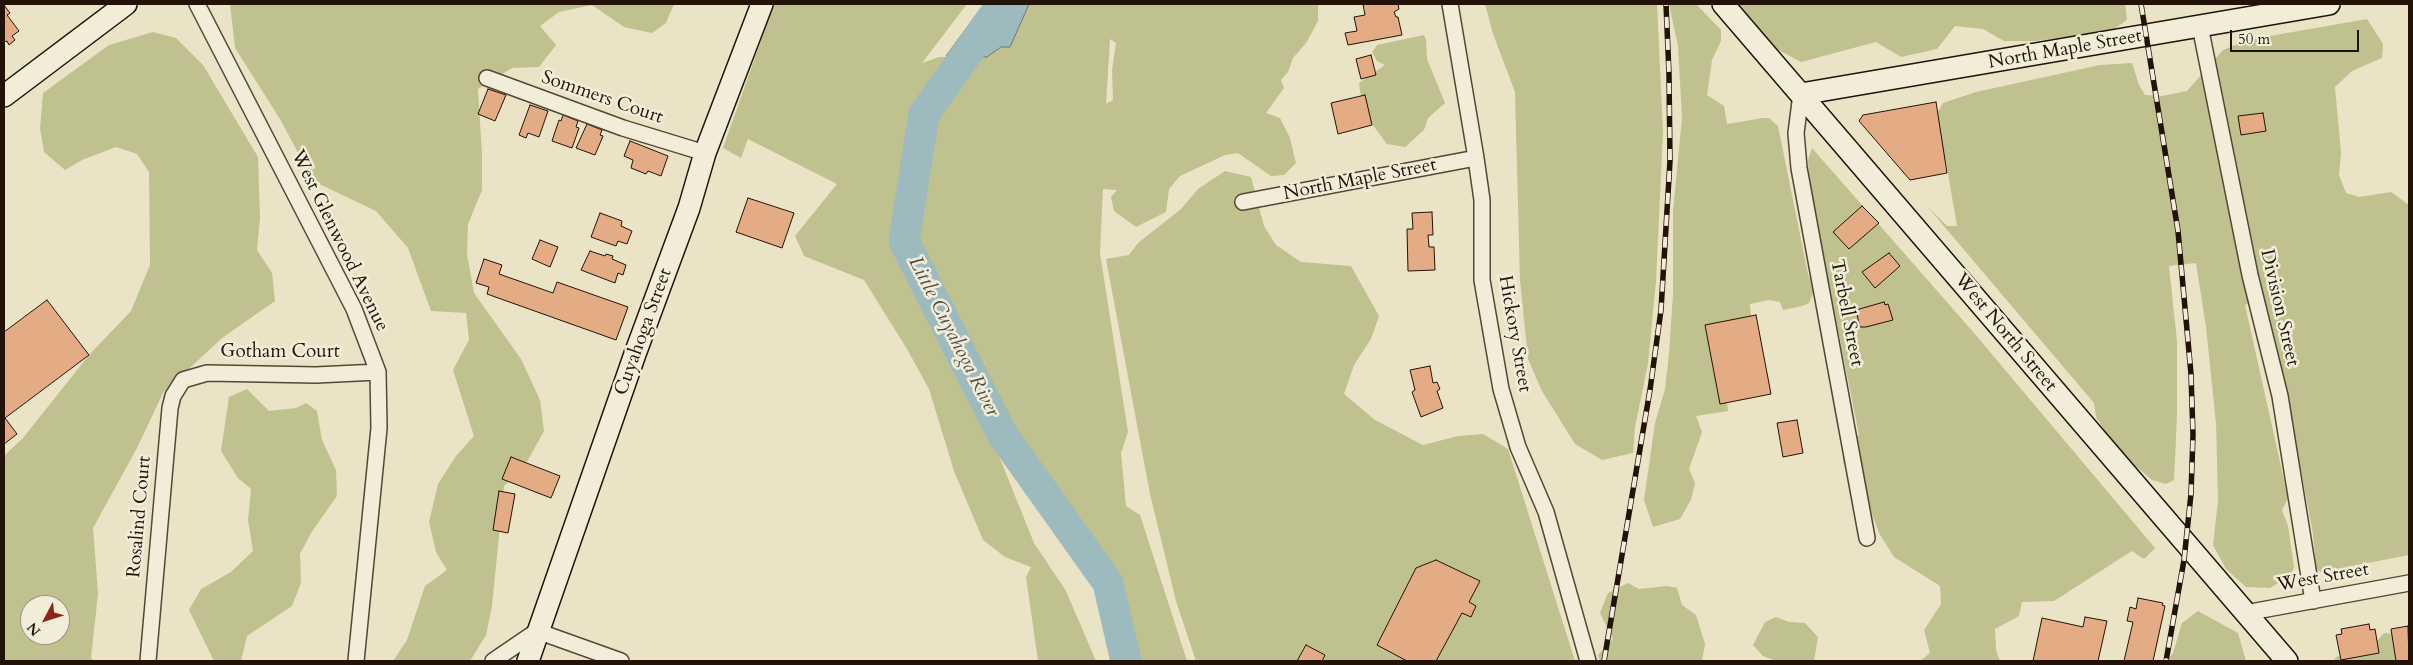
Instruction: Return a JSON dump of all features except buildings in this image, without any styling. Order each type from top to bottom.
[{"type":"street","points":[[4,96],[126,4]]},
{"type":"street","name":"West Glenwood Avenue","points":[[197,4],[354,309],[378,372],[379,428],[356,661]]},
{"type":"street","name":"Cuyahoga Street","points":[[528,661],[537,631],[689,208],[705,153],[762,4]]},
{"type":"street","name":"Hickory Street","points":[[1450,4],[1482,200],[1482,280],[1501,389],[1518,448],[1546,512],[1588,661]]},
{"type":"street","name":"West North Street","points":[[1723,4],[2287,661]]},
{"type":"street","name":"North Maple Street","points":[[1801,94],[2329,4]]},
{"type":"street","name":"Division Street","points":[[2200,26],[2250,275],[2280,396],[2313,601]]},
{"type":"street","name":"Sommers Court","points":[[487,78],[623,128],[705,153]]},
{"type":"street","name":"Tarbell Street","points":[[1801,94],[1796,133],[1799,168],[1867,538]]},
{"type":"street","name":"North Maple Street","points":[[1243,202],[1476,158]]},
{"type":"street","name":"Gotham Court","points":[[183,380],[207,373],[316,375],[378,372]]},
{"type":"street","name":"Rosalind Court","points":[[148,661],[170,408],[173,396],[183,380]]},
{"type":"street","name":"West Street","points":[[2245,613],[2409,583]]},
{"type":"street","points":[[493,661],[537,631],[621,661]]},
{"type":"green space","points":[[230,4],[674,4],[666,23],[652,33],[624,27],[592,5],[559,12],[540,26],[556,45],[539,67],[512,68],[478,89],[482,190],[468,224],[467,254],[474,293],[521,359],[540,400],[544,431],[523,469],[504,486],[492,606],[486,635],[470,661],[393,661],[407,640],[425,586],[447,570],[436,552],[429,522],[438,484],[456,456],[474,436],[453,370],[469,340],[466,313],[431,311],[408,248],[376,211],[313,181],[280,119],[235,48]]},
{"type":"green space","points":[[774,4],[967,4],[922,63],[939,57],[987,57],[1001,47],[1028,4],[1318,4],[1318,21],[1306,43],[1293,58],[1288,72],[1281,80],[1284,88],[1266,113],[1280,118],[1290,138],[1296,163],[1284,175],[1271,176],[1238,153],[1225,155],[1180,176],[1169,189],[1166,212],[1136,227],[1114,211],[1111,197],[1117,190],[1103,189],[1100,253],[1128,432],[1121,453],[1126,506],[1140,515],[1187,661],[1139,661],[1112,588],[1111,597],[1108,583],[1002,434],[977,383],[987,357],[972,389],[1034,543],[1066,591],[1096,661],[1038,661],[1026,577],[1031,567],[1005,557],[983,540],[954,471],[929,389],[907,349],[864,280],[804,256],[795,236],[837,184],[748,139],[741,158],[723,148]],"holes":[[[1110,39],[1116,43],[1112,70],[1113,100],[1106,104]]]},
{"type":"green space","points":[[1485,4],[1657,4],[1663,132],[1656,281],[1648,364],[1635,427],[1633,453],[1602,460],[1575,444],[1542,391],[1528,359],[1520,280],[1515,92],[1493,34]]},
{"type":"green space","points":[[1669,4],[1696,4],[1721,30],[1721,41],[1712,60],[1707,95],[1724,106],[1727,124],[1769,118],[1778,126],[1808,274],[1814,291],[1809,303],[1783,310],[1780,302],[1769,300],[1750,304],[1751,316],[1727,402],[1728,411],[1696,416],[1702,432],[1689,469],[1695,483],[1691,500],[1680,519],[1653,527],[1644,500],[1655,423],[1665,389],[1669,353],[1673,294],[1673,211],[1682,118],[1678,46]]},
{"type":"green space","points":[[1735,4],[2125,4],[2127,20],[2111,31],[2035,41],[2004,41],[1983,29],[1955,26],[1937,49],[1901,57],[1876,42],[1801,62],[1773,47]]},
{"type":"green space","points":[[2367,19],[2383,44],[2382,58],[2352,71],[2335,87],[2341,153],[2339,175],[2346,193],[2359,197],[2391,192],[2409,205],[2409,555],[2321,572],[2316,569],[2313,534],[2297,450],[2263,298],[2245,305],[2288,498],[2282,510],[2288,526],[2294,567],[2291,575],[2270,588],[2246,587],[2226,569],[2213,545],[2218,501],[2216,423],[2206,327],[2196,263],[2169,266],[2177,341],[2177,416],[2174,480],[2166,484],[2152,480],[2118,451],[2096,417],[2094,403],[1926,205],[1947,226],[1957,226],[1946,162],[1935,142],[1938,112],[1943,103],[1976,92],[2100,65],[2132,63],[2139,85],[2145,95],[2162,96],[2187,91],[2223,50],[2247,40]]},
{"type":"green space","points":[[153,32],[176,38],[203,65],[258,157],[260,217],[257,250],[272,273],[275,301],[222,338],[163,393],[137,448],[93,528],[98,594],[91,658],[94,661],[4,661],[4,456],[23,438],[89,355],[131,311],[150,265],[149,172],[137,154],[116,147],[82,160],[65,170],[44,152],[40,128],[43,93],[109,45]]},
{"type":"green space","points":[[1424,35],[1427,59],[1445,103],[1428,118],[1424,130],[1405,147],[1387,144],[1372,124],[1362,105],[1359,83],[1385,65],[1377,61],[1372,52],[1377,45]]},
{"type":"green space","points":[[1812,148],[1974,333],[2155,548],[2144,559],[2132,551],[2054,601],[2022,602],[2019,616],[1995,629],[1996,650],[2000,661],[1920,661],[1930,653],[1924,630],[1941,604],[1940,586],[1894,557],[1879,533],[1870,509],[1843,462],[1843,443],[1859,435],[1810,190],[1808,160]]},
{"type":"green space","points":[[1225,171],[1251,177],[1264,226],[1276,245],[1301,262],[1351,266],[1379,316],[1371,339],[1354,365],[1344,394],[1375,420],[1423,445],[1458,436],[1483,434],[1508,449],[1575,661],[1196,661],[1176,601],[1150,494],[1106,259],[1129,255],[1138,243],[1181,209],[1198,189]]},
{"type":"green space","points":[[247,389],[269,411],[296,408],[306,403],[317,411],[322,440],[336,470],[337,496],[311,533],[300,554],[301,583],[292,606],[247,636],[241,661],[214,661],[189,610],[201,589],[231,572],[253,551],[248,520],[251,489],[238,478],[221,451],[229,397]]},
{"type":"green space","points":[[1628,583],[1639,589],[1667,586],[1677,588],[1682,605],[1696,615],[1705,644],[1702,661],[1600,661],[1598,655],[1613,639],[1600,613],[1608,593]]},
{"type":"green space","points":[[2198,611],[2238,633],[2246,661],[2167,661],[2173,653],[2182,623]]},
{"type":"green space","points":[[1776,617],[1789,622],[1805,623],[1818,637],[1814,661],[1776,661],[1763,656],[1753,645],[1765,622]]},
{"type":"green space","points":[[2384,633],[2395,634],[2406,642],[2409,648],[2409,661],[2334,661],[2336,657],[2373,645]]},
{"type":"water","points":[[984,4],[1029,4],[1010,47],[1001,47],[987,57],[946,56]]},
{"type":"waterway","name":"Little Cuyahoga River","points":[[1002,4],[924,114],[904,241],[1002,434],[1108,583],[1126,661]]},
{"type":"railway","points":[[1604,661],[1650,390],[1661,310],[1670,161],[1666,4]]},
{"type":"railway","points":[[2141,4],[2178,231],[2191,374],[2193,435],[2191,494],[2184,560],[2166,661]]}]
